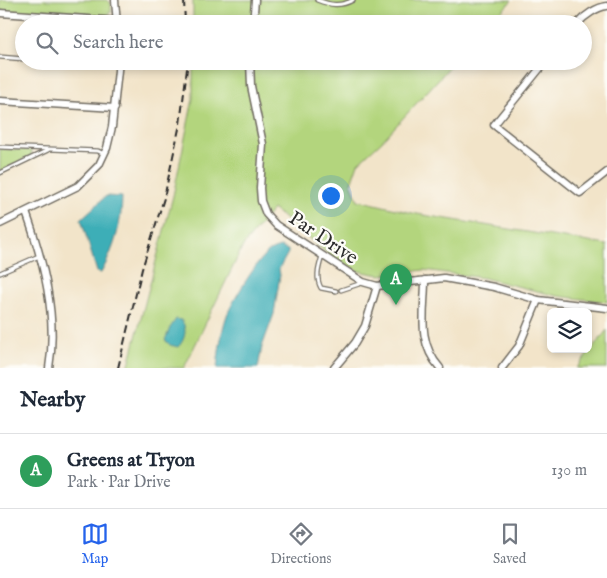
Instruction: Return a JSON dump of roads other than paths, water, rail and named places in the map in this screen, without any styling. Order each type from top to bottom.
[{"type":"street","points":[[114,0],[116,15]]},
{"type":"street","points":[[254,15],[255,0]]},
{"type":"street","points":[[588,15],[602,6],[607,6]]},
{"type":"street","points":[[0,14],[15,15]]},
{"type":"street","points":[[0,224],[78,186],[93,172],[105,154],[110,140],[118,70]]},
{"type":"street","name":"Par Drive","points":[[250,70],[251,86],[263,144],[260,201],[266,214],[276,225],[322,256],[363,282],[377,286],[444,278],[494,287],[538,300],[607,308]]},
{"type":"street","points":[[539,70],[494,125],[580,193],[607,172]]},
{"type":"street","points":[[0,101],[115,108]]},
{"type":"street","points":[[26,212],[39,256],[50,310],[51,345],[49,368]]},
{"type":"street","points":[[426,280],[422,318],[424,336],[428,351],[440,368]]},
{"type":"street","points":[[334,368],[355,343],[365,326],[377,286]]},
{"type":"street","points":[[502,368],[519,346],[538,300]]},
{"type":"lane","points":[[317,0],[335,5],[353,0]]},
{"type":"lane","points":[[0,57],[15,58]]},
{"type":"lane","points":[[0,147],[98,151],[105,154]]},
{"type":"lane","points":[[0,174],[49,150]]},
{"type":"lane","points":[[0,273],[39,256]]},
{"type":"lane","points":[[322,256],[317,272],[318,283],[321,288],[336,291]]},
{"type":"lane","points":[[341,290],[363,282]]},
{"type":"water","points":[[106,196],[122,197],[122,207],[110,255],[101,273],[97,272],[81,219]]},
{"type":"water","points":[[280,247],[288,250],[288,253],[279,269],[280,275],[274,314],[262,347],[258,368],[217,368],[222,334],[230,309],[259,262],[270,251]]},
{"type":"water","points":[[176,319],[181,320],[185,330],[184,337],[178,347],[170,345],[165,340]]},
{"type":"railway","points":[[184,0],[185,15]]},
{"type":"railway","points":[[118,368],[142,269],[164,198],[180,124],[187,70]]},
{"type":"place","name":"Greens at Tryon","points":[[396,305]]}]
